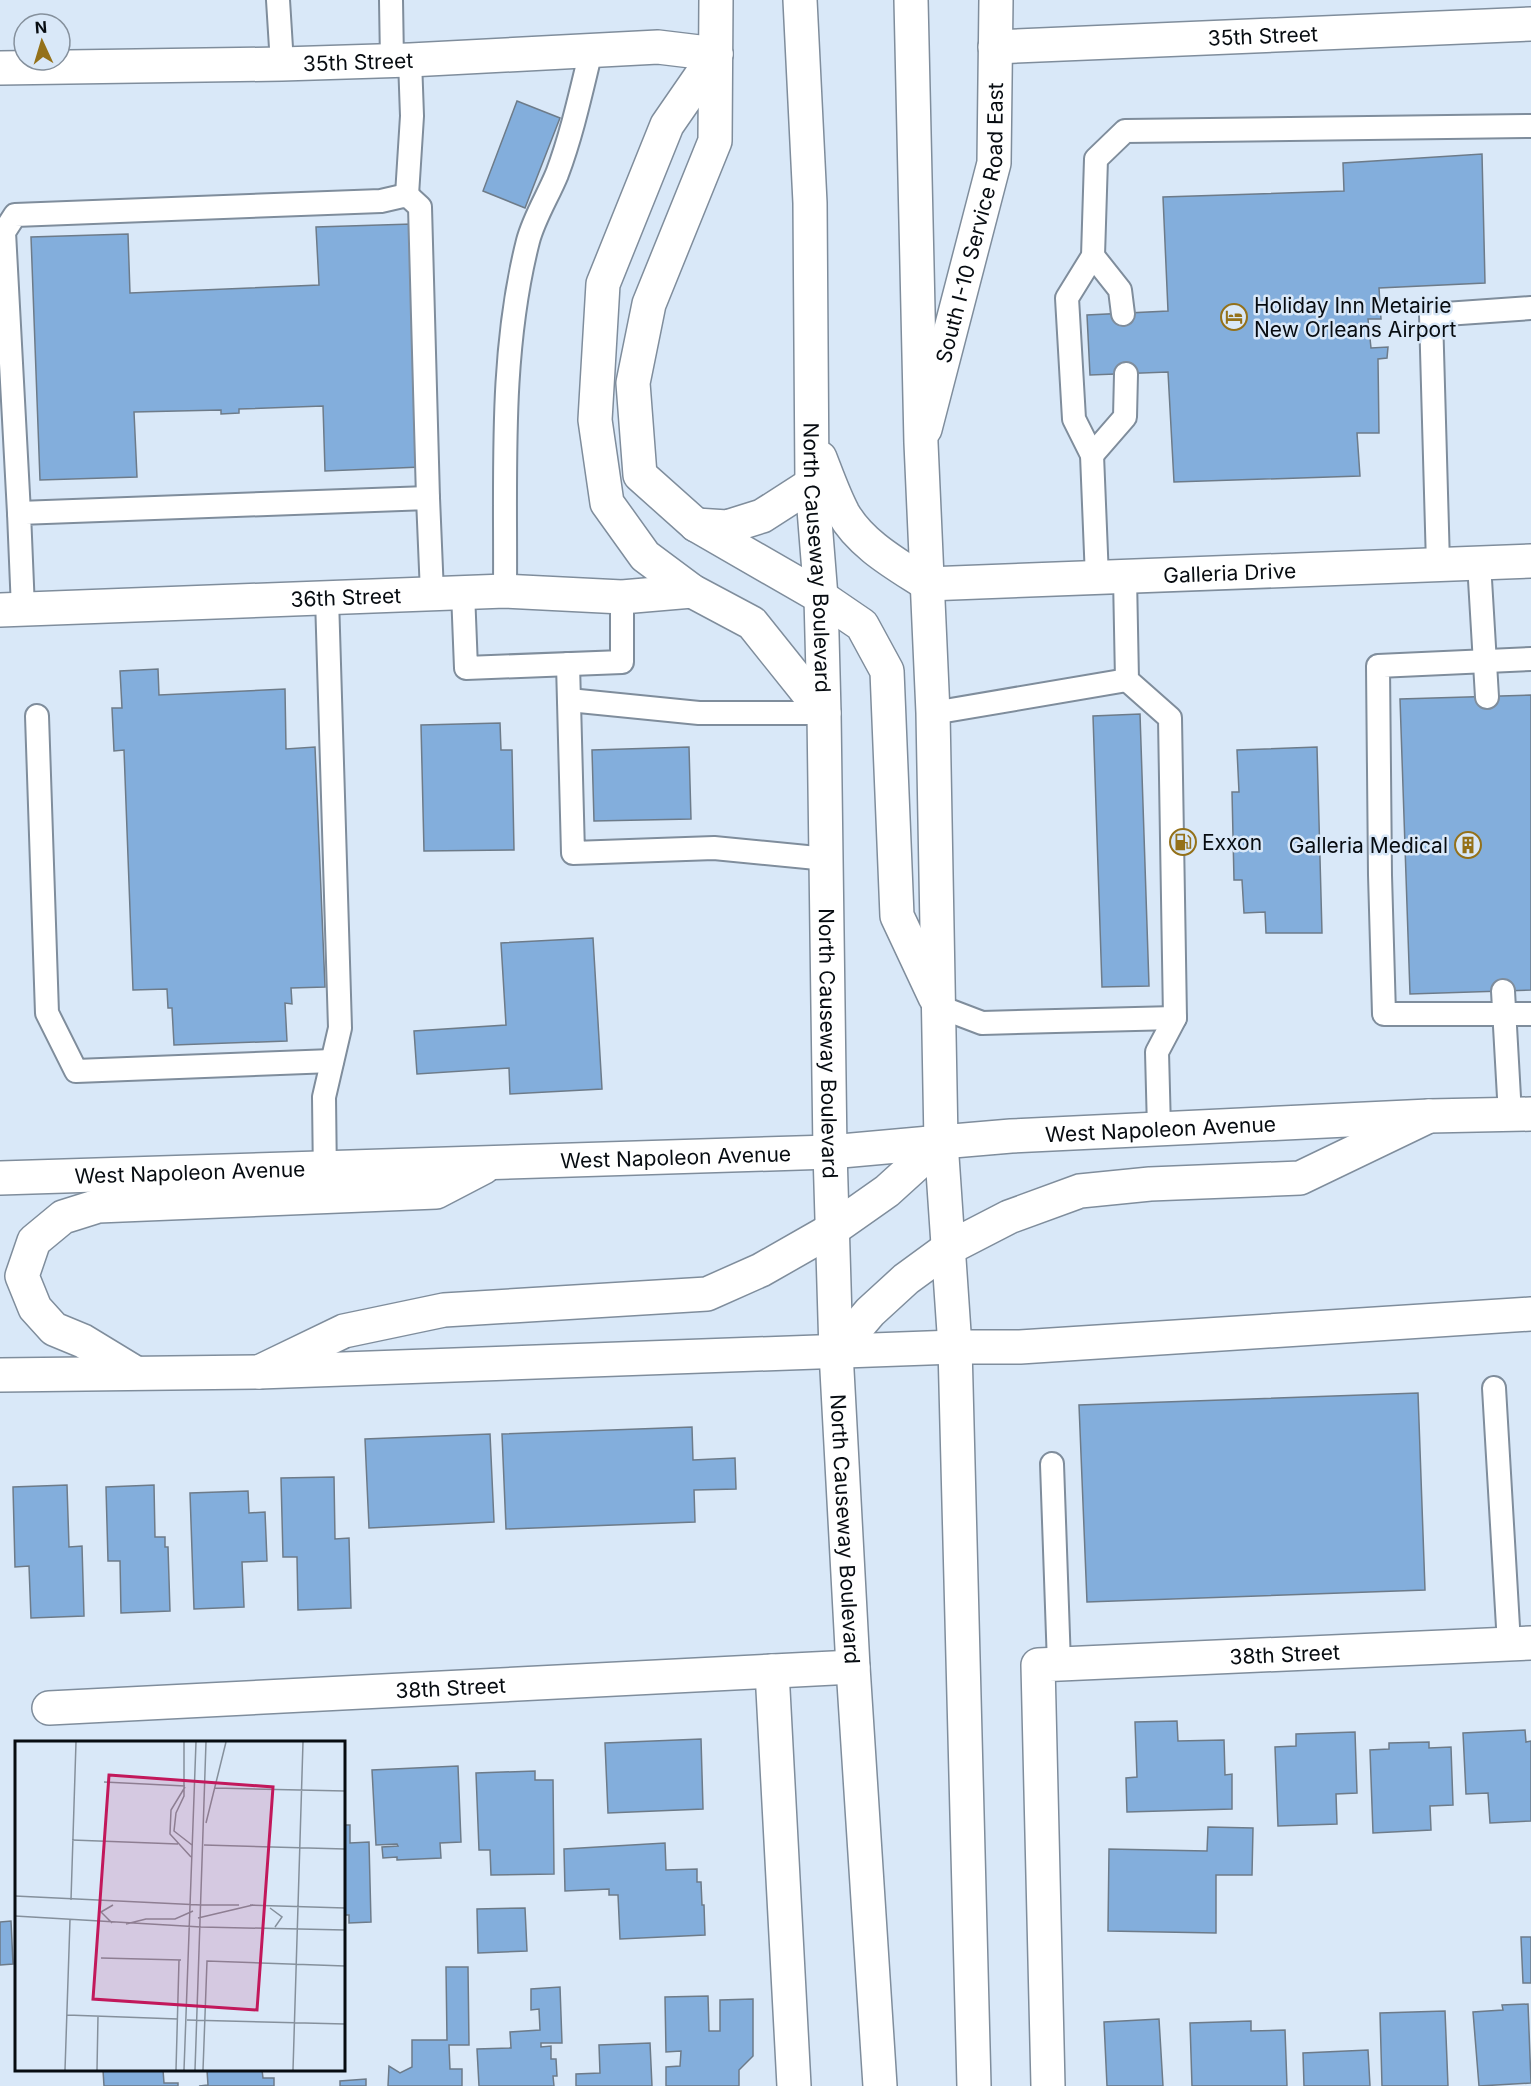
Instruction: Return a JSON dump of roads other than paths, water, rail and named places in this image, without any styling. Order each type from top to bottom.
[{"type":"main road","points":[[716,0],[715,141],[649,304],[633,383],[640,475],[696,525],[821,597],[862,625],[887,671],[897,916],[940,1007]]},
{"type":"main road","name":"North Causeway Boulevard","points":[[800,0],[810,203],[812,484],[821,597],[836,1352],[853,1667],[880,2086]]},
{"type":"main road","points":[[911,0],[921,443],[933,713],[941,1142],[955,1347],[974,2086]]},
{"type":"main road","name":"South I-10 Service Road East","points":[[921,443],[994,163],[996,0]]},
{"type":"main road","name":"35th Street","points":[[995,47],[1531,24]]},
{"type":"main road","name":"35th Street","points":[[0,68],[282,64],[657,47],[716,54]]},
{"type":"main road","points":[[716,54],[667,124],[603,284],[595,420],[607,503],[645,556],[692,591],[752,622],[824,713]]},
{"type":"main road","points":[[811,437],[843,514],[858,532],[883,555],[927,584]]},
{"type":"main road","points":[[696,525],[727,527],[762,516],[812,484]]},
{"type":"main road","name":"Galleria Drive","points":[[927,584],[1531,561]]},
{"type":"main road","name":"36th Street","points":[[11,610],[505,591],[622,597],[692,591]]},
{"type":"main road","points":[[836,1352],[870,1312],[906,1279],[947,1250],[1009,1217],[1080,1191],[1150,1184],[1299,1178],[1430,1116]]},
{"type":"main road","name":"West Napoleon Avenue","points":[[0,1178],[326,1182],[436,1192],[491,1163],[831,1152],[1011,1136],[1430,1116],[1524,1116]]},
{"type":"main road","points":[[259,1372],[344,1331],[444,1310],[707,1294],[761,1270],[833,1229],[887,1191],[941,1142]]},
{"type":"main road","points":[[134,1372],[83,1341],[54,1329],[35,1308],[22,1276],[34,1241],[63,1217],[98,1206],[326,1182]]},
{"type":"main road","points":[[0,1375],[259,1372],[955,1347],[1020,1347],[1531,1314]]},
{"type":"main road","name":"38th Street","points":[[1049,1664],[1520,1643]]},
{"type":"main road","points":[[1048,2086],[1049,1664]]},
{"type":"main road","name":"38th Street","points":[[49,1708],[853,1667]]},
{"type":"main road","points":[[772,1671],[795,2086]]},
{"type":"lane","points":[[278,0],[282,64]]},
{"type":"lane","points":[[391,0],[412,116],[408,195],[420,207],[428,498],[465,668],[622,662],[622,597]]},
{"type":"lane","points":[[505,591],[507,372],[512,322],[529,239],[556,174],[573,124],[591,51]]},
{"type":"lane","points":[[1159,1129],[1157,1052],[1175,1018],[1170,718],[1127,680],[1092,455],[1074,419],[1067,298],[1093,256],[1096,159],[1125,131],[1531,126]]},
{"type":"lane","points":[[11,610],[19,513],[3,232],[15,215],[381,201],[408,195]]},
{"type":"lane","points":[[1093,256],[1120,290],[1123,314]]},
{"type":"lane","points":[[1438,564],[1431,315],[1531,309]]},
{"type":"lane","points":[[1092,455],[1125,417],[1126,374]]},
{"type":"lane","points":[[19,513],[428,498]]},
{"type":"lane","points":[[1479,563],[1487,697]]},
{"type":"lane","points":[[326,1182],[324,1097],[340,1028],[327,598]]},
{"type":"lane","points":[[1531,659],[1378,666],[1384,1014],[1531,1014]]},
{"type":"lane","points":[[568,664],[573,853],[714,848],[827,859]]},
{"type":"lane","points":[[933,713],[1127,680]]},
{"type":"lane","points":[[569,700],[699,713],[824,713]]},
{"type":"lane","points":[[37,716],[47,1013],[76,1071],[332,1061]]},
{"type":"lane","points":[[1503,991],[1503,1015],[1524,1116]]},
{"type":"lane","points":[[940,1007],[982,1023],[1175,1018]]},
{"type":"lane","points":[[1494,1388],[1520,1643]]},
{"type":"lane","points":[[1049,1664],[1052,1464]]},
{"type":"place","name":"Holiday Inn Metairie New Orleans Airport","points":[[1234,317]]},
{"type":"place","name":"Exxon","points":[[1183,842]]},
{"type":"place","name":"Galleria Medical","points":[[1468,845]]}]
